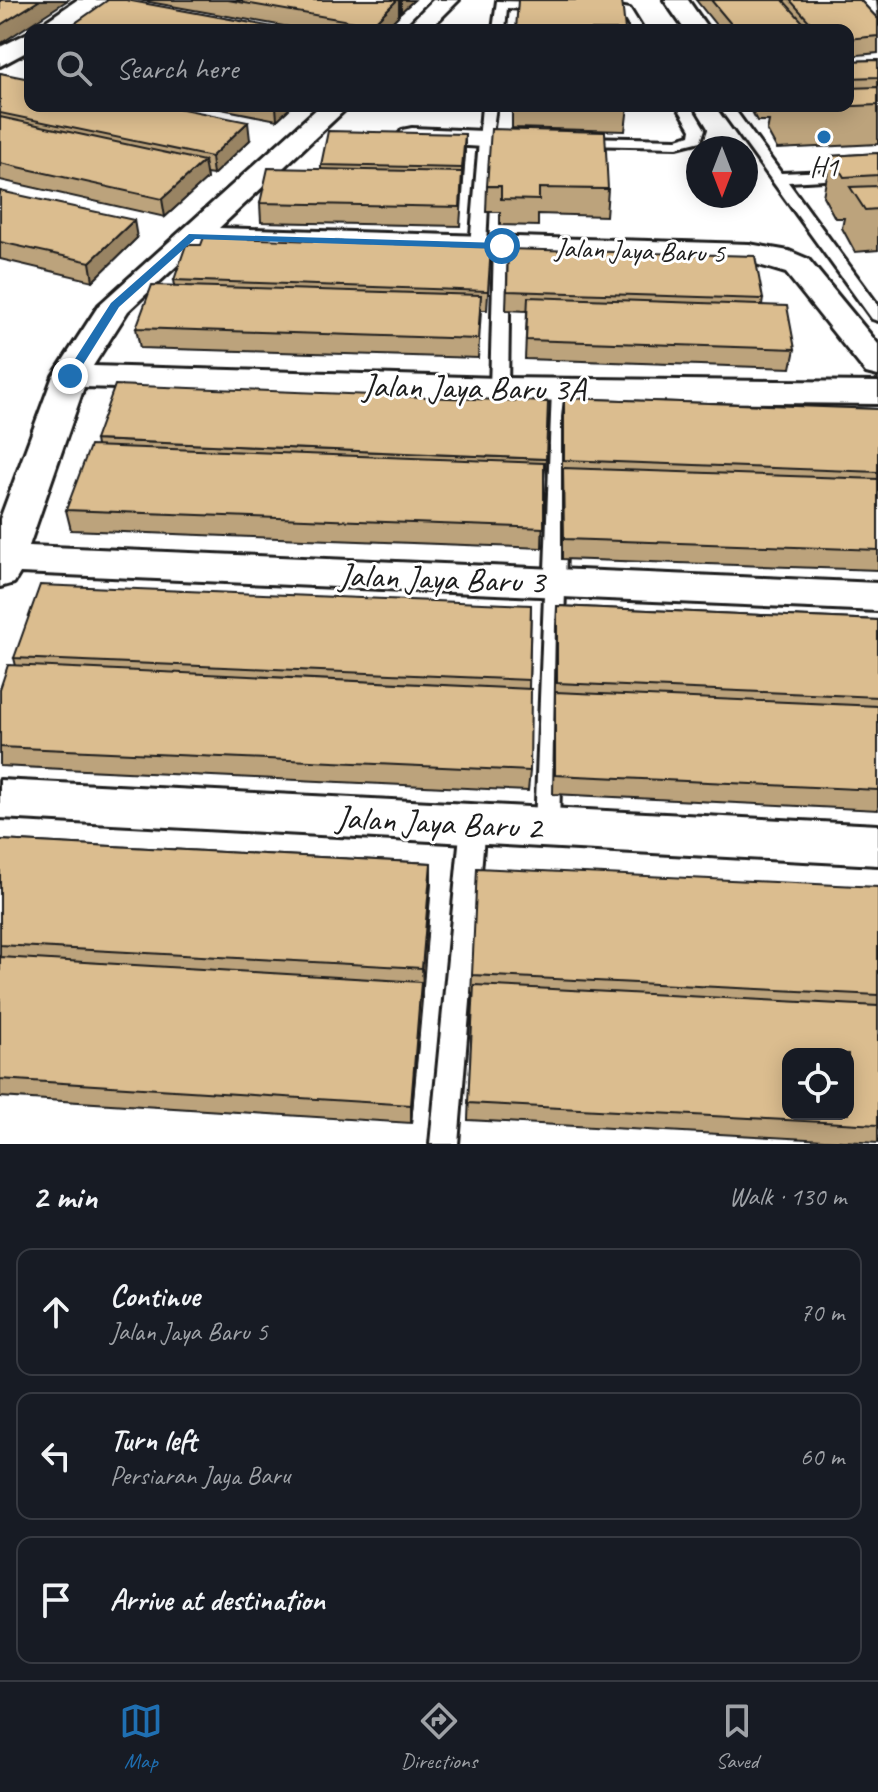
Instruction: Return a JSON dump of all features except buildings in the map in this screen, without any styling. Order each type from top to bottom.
[{"type":"street","points":[[421,24],[447,0]]},
{"type":"street","points":[[676,0],[693,24]]},
{"type":"street","points":[[863,0],[878,17]]},
{"type":"street","points":[[55,24],[90,2],[208,24]]},
{"type":"street","points":[[0,58],[24,43]]},
{"type":"street","points":[[3,566],[70,376],[115,305],[192,236],[330,123]]},
{"type":"street","points":[[390,135],[484,139]]},
{"type":"street","name":"Jalan Jaya Baru 5","points":[[192,236],[749,253],[778,258],[797,266],[878,366]]},
{"type":"street","name":"Jalan Jaya Baru 3A","points":[[70,376],[499,389],[878,393]]},
{"type":"street","name":"Jalan Jaya Baru 3","points":[[3,566],[554,583],[878,597]]},
{"type":"street","name":"Jalan Jaya Baru 2","points":[[0,799],[878,845]]},
{"type":"lane","points":[[499,24],[501,4],[558,6]]},
{"type":"lane","points":[[587,7],[615,8],[626,12],[633,24]]},
{"type":"lane","points":[[488,112],[484,139],[499,389]]},
{"type":"lane","points":[[558,140],[677,143],[696,138],[698,129],[688,112]]},
{"type":"lane","points":[[729,112],[878,316]]},
{"type":"lane","points":[[484,139],[514,139]]},
{"type":"lane","points":[[777,178],[878,173]]},
{"type":"lane","points":[[857,288],[878,287]]},
{"type":"lane","points":[[547,827],[561,390]]},
{"type":"lane","points":[[444,1144],[473,824]]},
{"type":"place","name":"H1","points":[[824,137]]},
{"type":"route","points":[[70,376],[115,305],[192,236],[502,246]]}]
